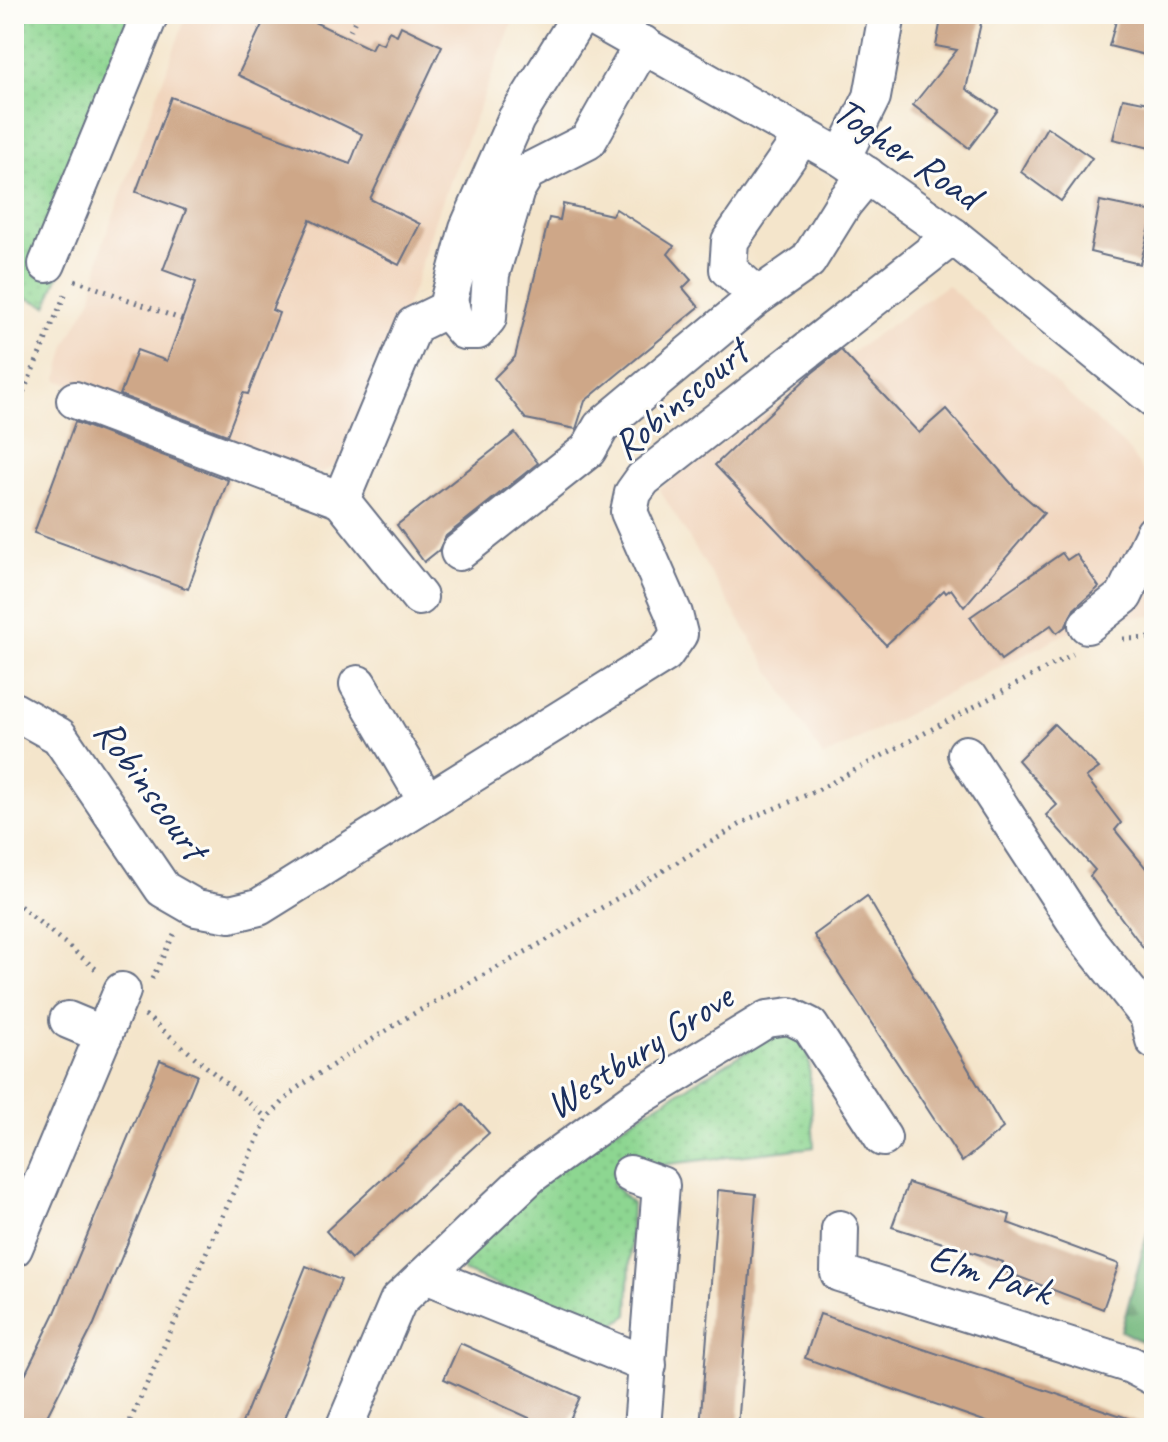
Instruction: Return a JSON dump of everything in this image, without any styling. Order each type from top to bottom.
[{"type":"street","points":[[59,271],[150,14]]},
{"type":"street","points":[[581,14],[516,119],[468,228],[454,277],[451,307],[454,319],[464,331],[477,331],[488,318],[491,274],[516,190],[527,172],[588,141],[643,44]]},
{"type":"street","name":"Togher Road","points":[[588,14],[855,167],[953,236],[1154,399]]},
{"type":"street","points":[[459,552],[588,450],[601,427],[758,296],[808,261],[844,203],[872,97],[887,14]]},
{"type":"street","points":[[758,296],[728,269],[730,241],[803,135]]},
{"type":"street","name":"Robinscourt","points":[[14,711],[59,736],[163,889],[189,904],[230,914],[259,907],[665,654],[679,634],[674,614],[629,512],[633,493],[643,479],[953,236]]},
{"type":"street","points":[[341,500],[414,325],[451,307]]},
{"type":"street","points":[[75,400],[341,500],[419,597]]},
{"type":"street","points":[[1094,637],[1124,596],[1150,550]]},
{"type":"street","points":[[358,684],[427,802]]},
{"type":"street","points":[[966,754],[1086,938],[1152,1021]]},
{"type":"street","points":[[14,1248],[104,1035],[136,986]]},
{"type":"street","name":"Westbury Grove","points":[[344,1428],[398,1301],[531,1175],[636,1099],[767,1019],[790,1016],[810,1026],[883,1138]]},
{"type":"street","points":[[68,1020],[104,1035]]},
{"type":"street","points":[[630,1174],[661,1185],[642,1428]]},
{"type":"street","name":"Elm Park","points":[[840,1229],[839,1273],[1131,1365],[1154,1377]]},
{"type":"street","points":[[426,1275],[648,1365]]},
{"type":"path","points":[[347,38],[358,14]]},
{"type":"path","points":[[59,271],[183,320]]},
{"type":"path","points":[[127,1428],[267,1118],[286,1096],[404,1019],[556,935],[751,818],[814,792],[1094,637],[1154,638]]},
{"type":"path","points":[[136,986],[189,904]]},
{"type":"shaded area","points":[[187,14],[516,14],[434,222],[415,285],[343,461],[321,473],[57,380],[67,342],[92,298],[102,246]]},
{"type":"shaded area","points":[[947,285],[1127,448],[1154,487],[1154,616],[1094,619],[823,757],[659,489]]},
{"type":"green space","points":[[29,14],[157,14],[47,306],[14,293],[14,55]]},
{"type":"green space","points":[[787,1027],[808,1044],[814,1147],[618,1170],[613,1184],[632,1204],[628,1315],[604,1331],[463,1271],[461,1255],[536,1178]]},
{"type":"green space","points":[[1151,1220],[1154,1225],[1154,1348],[1121,1331]]},
{"type":"building","points":[[267,14],[315,14],[312,21],[371,49],[375,41],[383,44],[389,31],[397,35],[401,26],[442,46],[370,199],[420,224],[399,265],[310,220],[272,310],[279,313],[248,394],[243,393],[227,435],[120,395],[137,350],[167,361],[196,282],[163,270],[186,210],[136,192],[171,97],[350,164],[362,134],[238,75]]},
{"type":"building","points":[[942,14],[983,14],[966,89],[998,110],[969,148],[913,105],[957,50],[936,46]]},
{"type":"building","points":[[1118,14],[1154,14],[1149,56],[1109,46]]},
{"type":"building","points":[[1123,98],[1154,104],[1154,149],[1113,139]]},
{"type":"building","points":[[1047,127],[1092,158],[1061,201],[1021,172]]},
{"type":"building","points":[[1100,201],[1154,212],[1140,264],[1090,252]]},
{"type":"building","points":[[563,204],[612,215],[616,209],[674,246],[668,254],[691,280],[683,288],[699,307],[585,401],[576,429],[526,419],[494,378],[515,357],[549,218],[560,220]]},
{"type":"building","points":[[841,350],[919,433],[946,409],[1017,490],[1044,513],[964,607],[951,589],[946,593],[944,590],[886,645],[715,465],[812,373]]},
{"type":"building","points":[[75,422],[228,480],[188,589],[34,533]]},
{"type":"building","points":[[515,433],[538,463],[446,536],[439,550],[424,562],[397,525]]},
{"type":"building","points":[[1062,553],[1067,560],[1076,554],[1099,587],[1074,609],[1066,626],[1057,633],[1051,625],[1001,660],[970,617]]},
{"type":"building","points":[[1054,724],[1099,768],[1086,777],[1121,823],[1115,830],[1154,878],[1154,962],[1090,876],[1095,870],[1046,815],[1057,805],[1018,760]]},
{"type":"building","points":[[867,896],[1003,1128],[962,1162],[814,935]]},
{"type":"building","points":[[160,1060],[197,1075],[94,1324],[41,1428],[14,1428],[14,1397],[55,1313]]},
{"type":"building","points":[[463,1104],[489,1133],[351,1259],[326,1231]]},
{"type":"building","points":[[908,1183],[1010,1215],[1008,1223],[1119,1264],[1103,1309],[1001,1270],[1003,1262],[892,1227]]},
{"type":"building","points":[[718,1190],[756,1194],[738,1428],[700,1428]]},
{"type":"building","points":[[306,1266],[341,1280],[281,1428],[240,1428]]},
{"type":"building","points":[[820,1314],[1145,1424],[1144,1428],[1004,1428],[832,1368],[805,1358]]},
{"type":"building","points":[[460,1343],[580,1397],[566,1428],[551,1428],[444,1379]]}]
